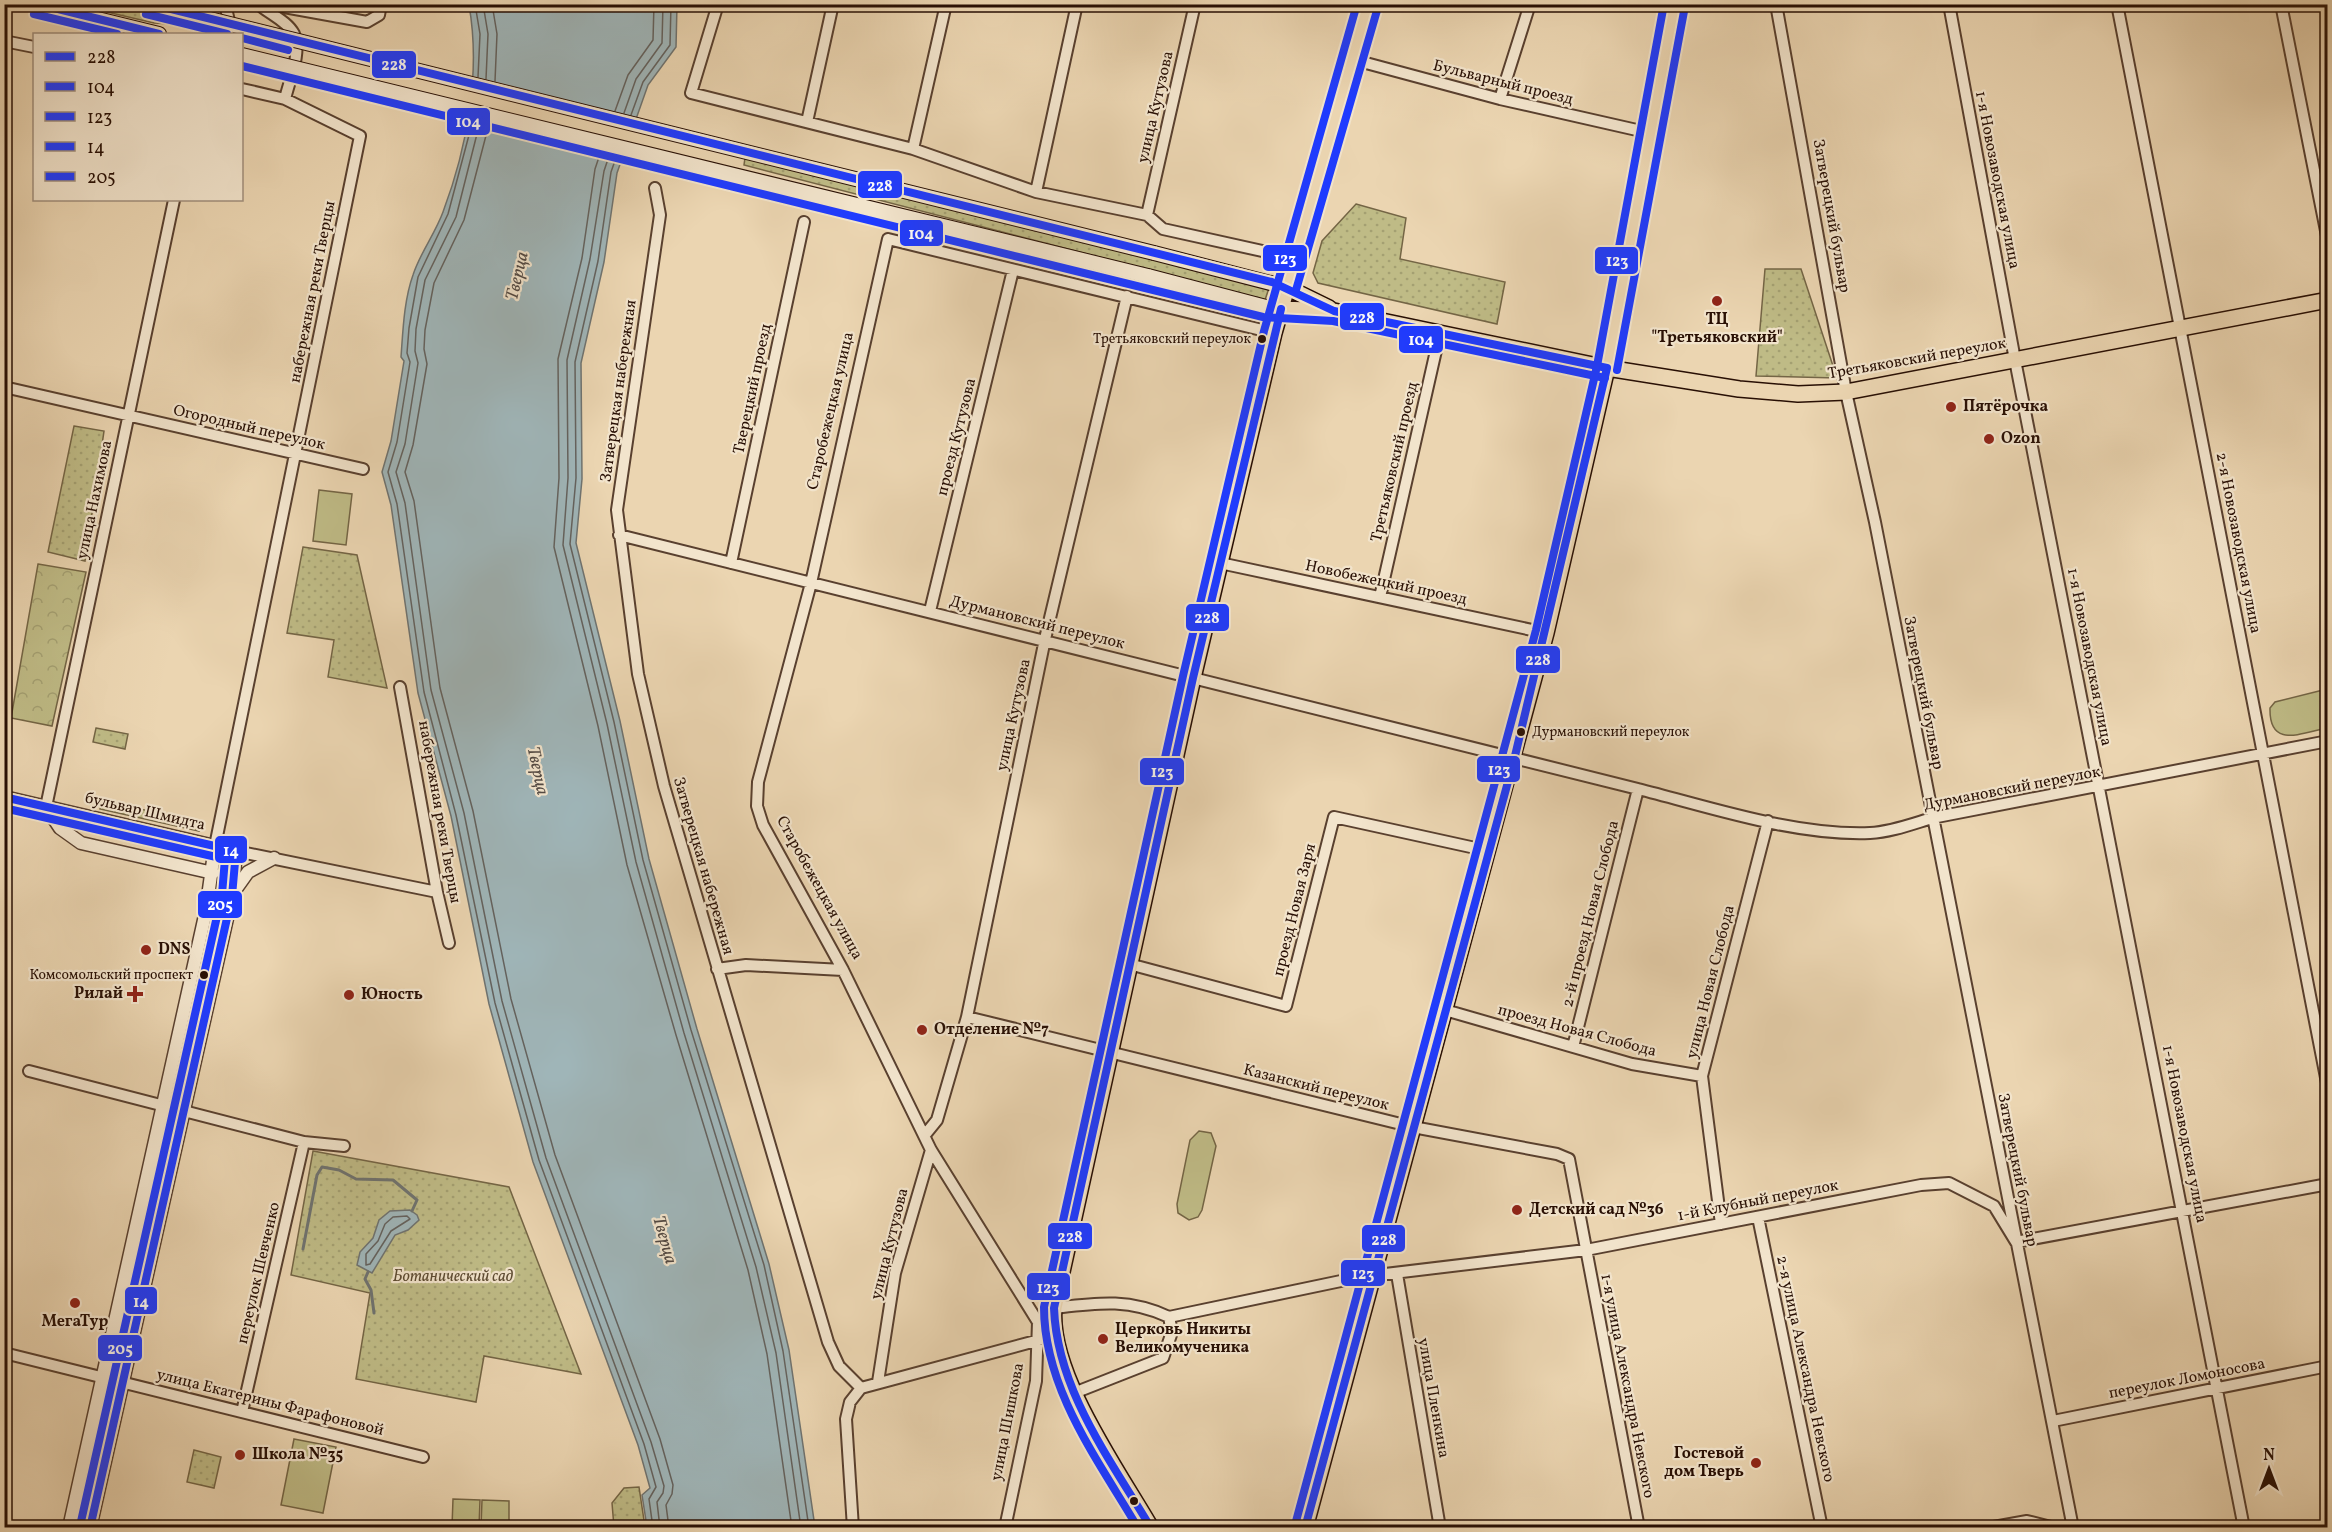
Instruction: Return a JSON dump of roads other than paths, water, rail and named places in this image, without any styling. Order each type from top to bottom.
[{"type":"main road","points":[[36,4],[155,33]]},
{"type":"main road","name":"Третьяковский переулок","points":[[149,4],[1286,286],[1335,311]]},
{"type":"main road","name":"улица Шишкова","points":[[1049,1336],[1193,678],[1286,286],[1368,4]]},
{"type":"main road","points":[[1305,1527],[1515,756],[1546,633],[1607,368],[1675,4]]},
{"type":"main road","name":"Третьяковский переулок","points":[[243,55],[1148,276],[1266,307],[1335,311],[1607,368],[1749,391],[1798,394],[1846,392],[2328,300]]},
{"type":"main road","points":[[1049,1336],[1074,1393],[1151,1527]]},
{"type":"street","points":[[225,4],[229,21],[226,33]]},
{"type":"street","points":[[243,4],[317,11],[367,22],[380,10]]},
{"type":"street","points":[[718,4],[691,93],[913,149],[1035,192],[1147,215],[1163,229],[1294,258]]},
{"type":"street","points":[[807,122],[833,4]]},
{"type":"street","points":[[913,149],[946,4]]},
{"type":"street","points":[[1035,192],[1077,4]]},
{"type":"street","name":"улица Кутузова","points":[[1147,215],[1195,4]]},
{"type":"street","points":[[1500,99],[1530,4]]},
{"type":"street","name":"Затверецкий бульвар","points":[[1776,4],[1846,392],[1873,514],[2073,1527]]},
{"type":"street","name":"1-я Новозаводская улица","points":[[1948,4],[2015,360],[2244,1527]]},
{"type":"street","name":"2-я Новозаводская улица","points":[[2117,4],[2328,1088]]},
{"type":"street","points":[[2281,4],[2328,241]]},
{"type":"street","points":[[243,90],[285,99],[296,49],[294,34],[261,7]]},
{"type":"street","points":[[4,41],[33,47]]},
{"type":"street","name":"Бульварный проезд","points":[[1351,59],[1500,99],[1650,133]]},
{"type":"street","name":"набережная реки Тверцы","points":[[285,99],[360,136],[295,454]]},
{"type":"street","name":"Затверецкая набережная","points":[[655,188],[660,215],[617,510],[638,674],[664,786],[828,1342],[839,1366],[861,1388]]},
{"type":"street","name":"улица Нахимова","points":[[46,807],[174,201]]},
{"type":"street","name":"Тверецкий проезд","points":[[731,563],[804,222]]},
{"type":"street","name":"Старобежецкая улица","points":[[1013,270],[888,239],[812,583],[758,782],[757,806],[770,839],[843,970],[931,1150],[1049,1336]]},
{"type":"street","points":[[1013,270],[1275,333]]},
{"type":"street","name":"проезд Кутузова","points":[[930,611],[1013,270]]},
{"type":"street","name":"улица Кутузова","points":[[924,1136],[937,1120],[967,1017],[1045,639],[1127,296]]},
{"type":"street","name":"Третьяковский проезд","points":[[1380,597],[1440,333]]},
{"type":"street","name":"Огородный переулок","points":[[4,387],[363,469]]},
{"type":"street","points":[[69,1527],[206,911],[215,846],[295,454]]},
{"type":"street","name":"Дурмановский переулок","points":[[619,535],[1515,756],[1638,789],[1825,831],[1870,833],[1896,829],[1932,818],[2328,741]]},
{"type":"street","name":"Новобежецкий проезд","points":[[1220,563],[1546,633]]},
{"type":"street","name":"набережная реки Тверцы","points":[[400,687],[437,892],[449,943]]},
{"type":"street","name":"2-й проезд Новая Слобода","points":[[1573,1047],[1638,789]]},
{"type":"street","name":"бульвар Шмидта","points":[[4,797],[236,850]]},
{"type":"street","points":[[46,807],[60,828],[81,843],[213,873]]},
{"type":"street","name":"проезд Новая Заря","points":[[1129,964],[1286,1006],[1334,817],[1489,851]]},
{"type":"street","name":"улица Новая Слобода","points":[[1721,1224],[1702,1076],[1768,820]]},
{"type":"street","points":[[90,1527],[232,896],[236,850],[437,892]]},
{"type":"street","points":[[232,896],[248,872],[274,858]]},
{"type":"street","points":[[206,911],[212,905],[218,905],[227,915]]},
{"type":"street","points":[[717,969],[746,965],[843,970]]},
{"type":"street","name":"проезд Новая Слобода","points":[[1445,1010],[1632,1064],[1702,1076]]},
{"type":"street","name":"Казанский переулок","points":[[967,1017],[1413,1127],[1557,1154],[1569,1160],[1586,1250]]},
{"type":"street","points":[[29,1071],[161,1107],[304,1142],[344,1146]]},
{"type":"street","name":"переулок Шевченко","points":[[242,1412],[304,1142]]},
{"type":"street","name":"улица Кутузова","points":[[878,1382],[895,1272],[931,1150]]},
{"type":"street","name":"1-й Клубный переулок","points":[[1169,1317],[1373,1276],[1586,1250],[1921,1185],[1949,1183],[1994,1206],[2016,1242]]},
{"type":"street","points":[[2016,1242],[2183,1209],[2328,1184]]},
{"type":"street","name":"2-я улица Александра Невского","points":[[1758,1217],[1822,1527]]},
{"type":"street","name":"1-я улица Александра Невского","points":[[1586,1250],[1640,1527]]},
{"type":"street","name":"улица Пленкина","points":[[1396,1274],[1440,1527]]},
{"type":"street","points":[[1054,1308],[1123,1302],[1146,1306],[1169,1317],[1172,1332],[1163,1358],[1074,1393]]},
{"type":"street","points":[[853,1527],[846,1419],[850,1402],[861,1388],[1049,1336]]},
{"type":"street","name":"улица Шишкова","points":[[1005,1527],[1036,1381],[1049,1336]]},
{"type":"street","name":"улица Екатерины Фарафоновой","points":[[4,1353],[122,1380],[423,1457]]},
{"type":"street","name":"переулок Ломоносова","points":[[2053,1421],[2328,1366]]},
{"type":"street","points":[[1988,1527],[2027,1521],[2051,1527],[2073,1527]]},
{"type":"water","name":"Тверца","points":[[469,5],[677,5],[676,47],[648,85],[617,173],[604,262],[581,363],[582,479],[576,543],[620,721],[649,859],[697,1029],[769,1264],[789,1350],[815,1527],[647,1527],[642,1495],[650,1488],[638,1445],[533,1162],[489,1004],[451,816],[418,693],[391,505],[382,472],[391,441],[404,361],[401,357],[402,336],[410,285],[416,267],[443,212],[465,136],[473,57]]},
{"type":"water","points":[[410,1210],[417,1215],[419,1220],[408,1230],[395,1235],[372,1273],[357,1265],[360,1252],[373,1238],[379,1220],[390,1211]]},
{"type":"waterway","points":[[303,1249],[317,1175],[322,1167],[339,1170],[356,1179],[393,1180],[417,1200],[412,1211]]},
{"type":"waterway","points":[[368,1272],[365,1279],[371,1290],[374,1313]]},
{"type":"place","name":"ТЦ \"Третьяковский\"","points":[[1717,301]]},
{"type":"place","name":"Третьяковский переулок","points":[[1262,339]]},
{"type":"place","name":"Пятёрочка","points":[[1951,407]]},
{"type":"place","name":"Ozon","points":[[1989,439]]},
{"type":"place","name":"Дурмановский переулок","points":[[1521,732]]},
{"type":"place","name":"DNS","points":[[146,950]]},
{"type":"place","name":"Комсомольский проспект","points":[[204,975]]},
{"type":"place","name":"Рилай","points":[[135,994]]},
{"type":"place","name":"Юность","points":[[349,995]]},
{"type":"place","name":"Отделение №7","points":[[922,1030]]},
{"type":"place","name":"Детский сад №36","points":[[1517,1210]]},
{"type":"place","name":"МегаТур","points":[[75,1303]]},
{"type":"place","name":"Церковь Никиты Великомученика","points":[[1103,1339]]},
{"type":"place","name":"Школа №35","points":[[240,1455]]},
{"type":"place","name":"Гостевой дом Тверь","points":[[1756,1463]]},
{"type":"park label","name":"Ботанический сад","points":[[453,1277]]}]
